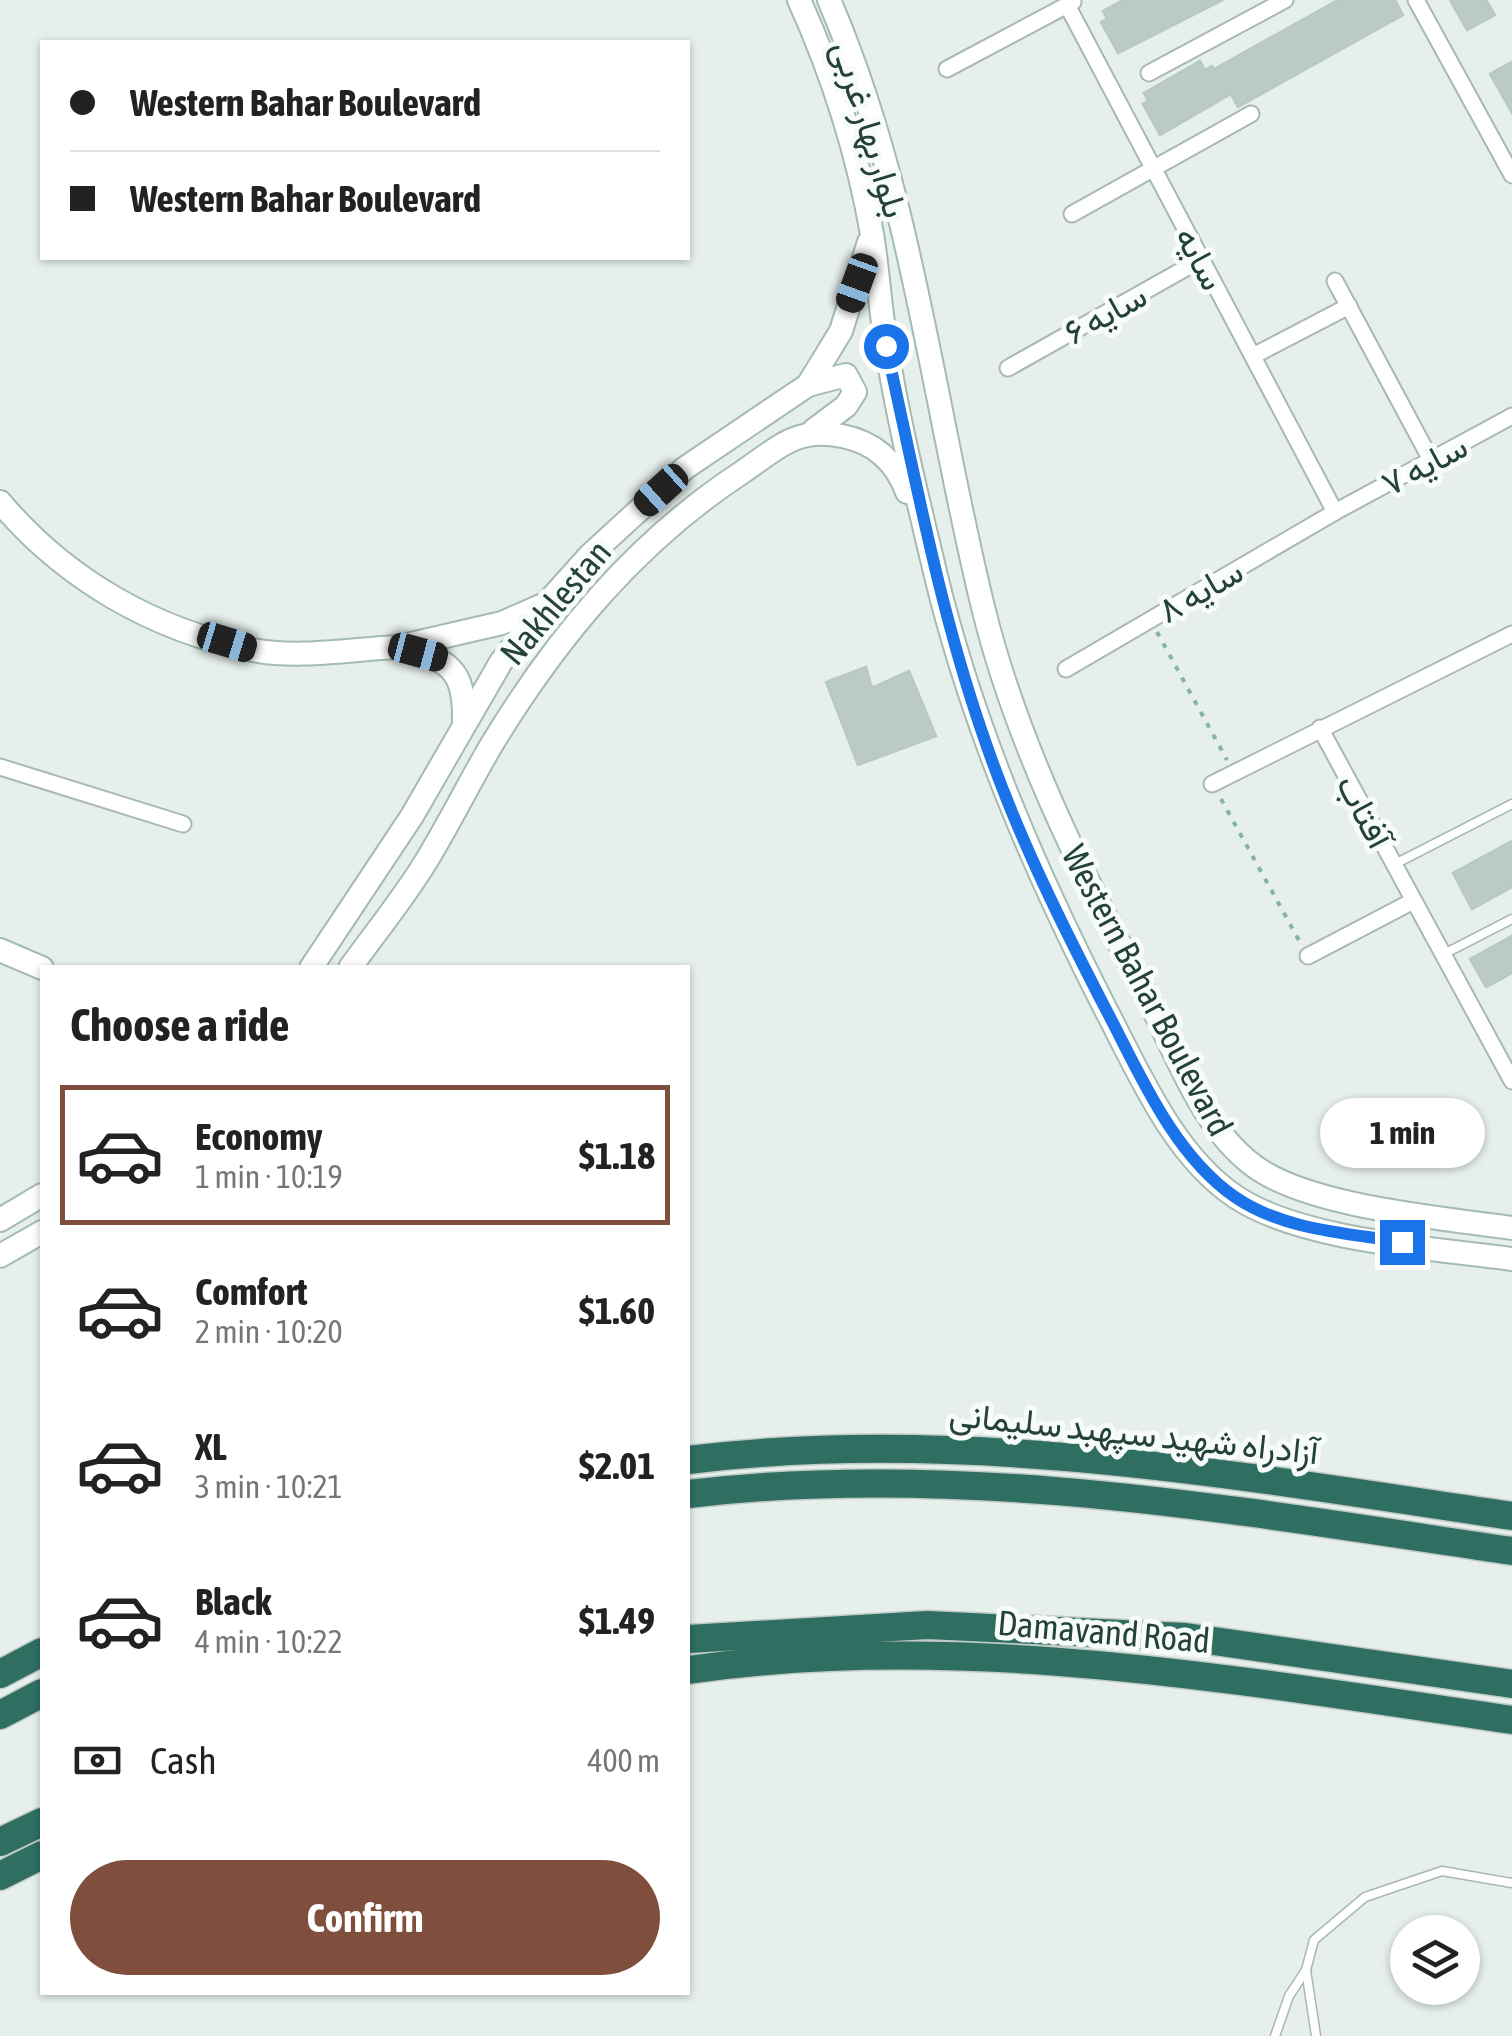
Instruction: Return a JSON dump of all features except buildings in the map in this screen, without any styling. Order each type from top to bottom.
[{"type":"highway","name":"آزادراه شهید سپهبد سلیمانی","points":[[690,1460],[757,1450],[882,1449],[1071,1456],[1512,1516]]},
{"type":"highway","name":"آزادراه شهید سپهبد سلیمانی","points":[[690,1494],[760,1487],[917,1484],[1069,1492],[1512,1551]]},
{"type":"highway","name":"Damavand Road","points":[[690,1639],[927,1625],[1186,1637],[1512,1684]]},
{"type":"highway","points":[[0,1674],[40,1653]]},
{"type":"highway","name":"Damavand Road","points":[[690,1670],[926,1655],[1179,1672],[1512,1720]]},
{"type":"highway","points":[[0,1715],[40,1694]]},
{"type":"highway","points":[[0,1842],[40,1823]]},
{"type":"highway","points":[[0,1876],[40,1856]]},
{"type":"main road","name":"بلوار بهار غربی","points":[[799,0],[855,157],[872,234]]},
{"type":"main road","name":"Western Bahar Boulevard","points":[[829,0],[884,148],[984,610],[1015,705],[1087,887],[1206,1112],[1231,1148],[1256,1168],[1299,1190],[1512,1228]]},
{"type":"main road","name":"Nakhlestan","points":[[808,385],[840,331],[872,234]]},
{"type":"main road","name":"Western Bahar Boulevard","points":[[872,234],[886,346],[936,578],[984,738],[1048,896],[1139,1074],[1192,1154],[1235,1197],[1304,1226],[1512,1258]]},
{"type":"main road","name":"Nakhlestan","points":[[311,965],[386,859],[502,662],[590,555],[685,468],[808,385],[846,375],[853,382],[854,392],[846,406],[703,498],[610,581],[558,644],[493,743],[424,865],[352,965]]},
{"type":"main road","points":[[814,430],[849,437],[878,451],[897,467],[936,578]]},
{"type":"main road","points":[[0,502],[36,544],[110,597],[168,625],[256,651],[398,646],[502,623],[546,604]]},
{"type":"main road","points":[[398,646],[438,657],[456,672],[464,693],[464,725]]},
{"type":"main road","points":[[0,950],[40,967]]},
{"type":"main road","points":[[0,1220],[40,1196]]},
{"type":"main road","points":[[0,1256],[40,1233]]},
{"type":"street","points":[[1149,73],[1285,0]]},
{"type":"street","points":[[1416,0],[1512,175]]},
{"type":"street","name":"سایه","points":[[947,69],[1072,2],[1154,168],[1335,512]]},
{"type":"street","points":[[1072,214],[1251,114]]},
{"type":"street","name":"سایه ۶","points":[[1008,368],[1202,259]]},
{"type":"street","points":[[1335,281],[1432,460]]},
{"type":"street","points":[[1253,356],[1350,306]]},
{"type":"street","name":"سایه ۷","points":[[1335,512],[1512,416]]},
{"type":"street","name":"سایه ۸","points":[[1066,669],[1335,512]]},
{"type":"street","points":[[1212,784],[1512,634]]},
{"type":"street","name":"آفتاب","points":[[1320,728],[1512,1081]]},
{"type":"street","points":[[0,767],[183,824]]},
{"type":"street","points":[[1308,956],[1413,901]]},
{"type":"lane","points":[[1394,865],[1512,804]]},
{"type":"lane","points":[[1442,955],[1512,919]]},
{"type":"lane","points":[[1275,2036],[1289,1996],[1306,1970],[1314,1940],[1364,1897],[1442,1871],[1512,1883]]},
{"type":"lane","points":[[1306,1970],[1316,2036]]},
{"type":"path","points":[[1150,620],[1234,773]]},
{"type":"path","points":[[1212,784],[1308,956]]},
{"type":"route","points":[[886,346],[936,578],[984,738],[1048,896],[1139,1074],[1192,1154],[1235,1197],[1304,1226],[1402,1242]]}]
